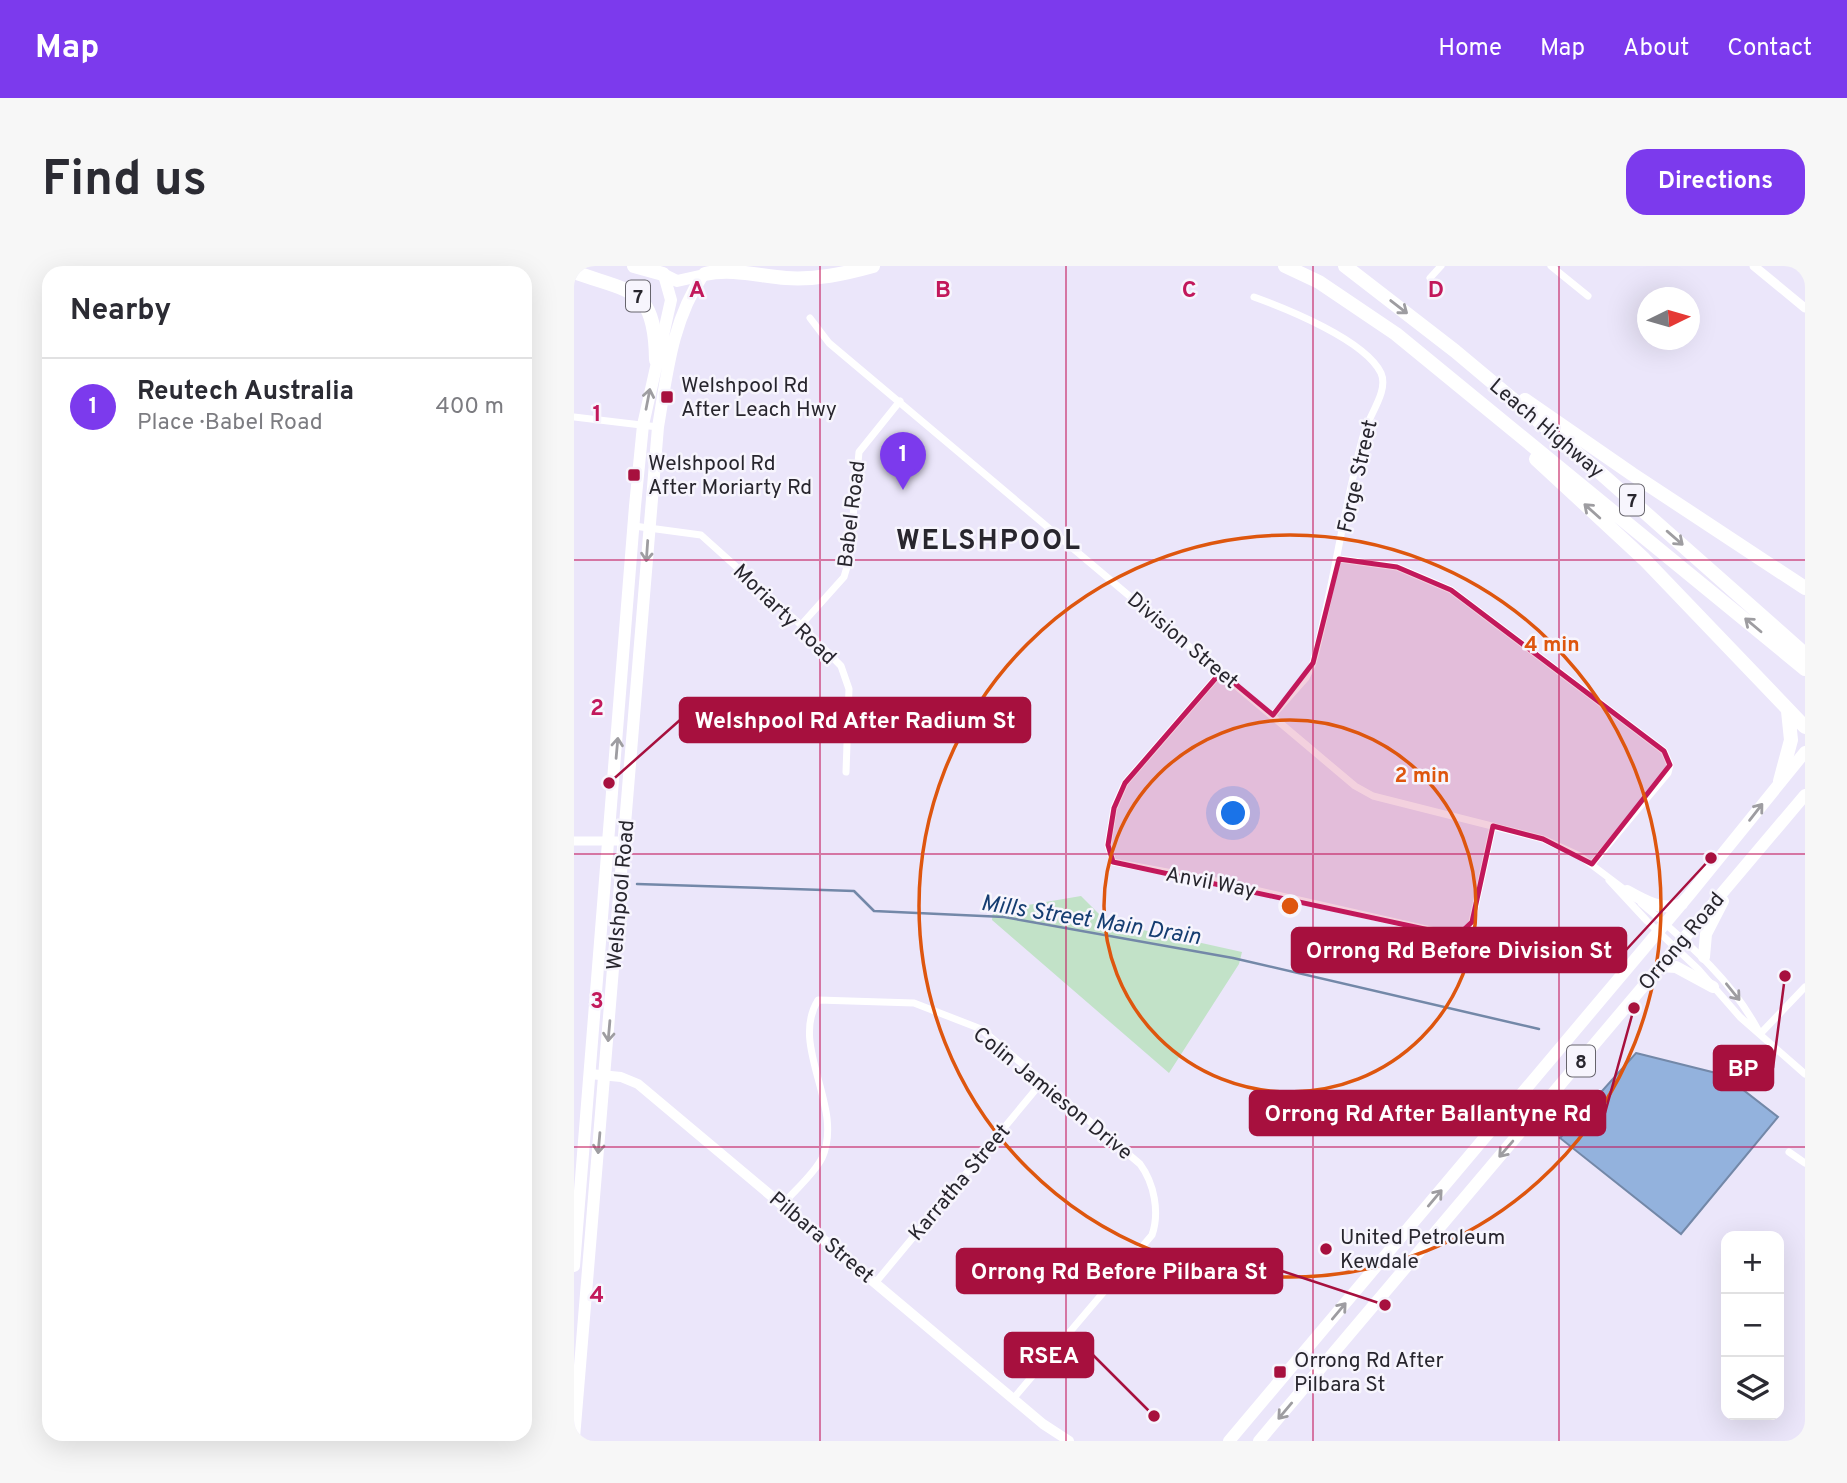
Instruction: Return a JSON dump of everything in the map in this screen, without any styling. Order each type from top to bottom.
[{"type":"highway","points":[[634,266],[661,271]]},
{"type":"highway","points":[[706,272],[790,278],[823,277],[873,266]]},
{"type":"highway","name":"7","points":[[1285,266],[1320,282],[1396,334]]},
{"type":"highway","name":"7","points":[[1309,266],[1369,307],[1396,334]]},
{"type":"highway","name":"Leach Highway","points":[[1345,266],[1455,351],[1618,488],[1805,654]]},
{"type":"highway","name":"7","points":[[574,272],[625,288],[642,301],[655,328],[656,360]]},
{"type":"highway","name":"Leach Highway","points":[[1396,334],[1805,669]]},
{"type":"highway","points":[[1455,351],[1632,474],[1805,588]]},
{"type":"highway","points":[[1464,391],[1644,559],[1805,727]]},
{"type":"highway","points":[[1780,781],[1791,740],[1788,711]]},
{"type":"main road","points":[[661,271],[677,281],[706,272]]},
{"type":"main road","name":"Welshpool Road","points":[[574,1266],[643,425],[671,297],[661,271]]},
{"type":"main road","name":"Welshpool Road","points":[[574,1438],[658,427],[674,338],[688,299],[706,272]]},
{"type":"main road","points":[[635,506],[645,501],[653,477]]},
{"type":"main road","name":"Orrong Road","points":[[1229,1441],[1682,904],[1805,752]]},
{"type":"main road","name":"Orrong Road","points":[[1259,1441],[1805,795]]},
{"type":"main road","points":[[1703,957],[1703,943],[1712,920],[1741,870]]},
{"type":"main road","points":[[1627,891],[1654,904],[1670,907],[1682,904]]},
{"type":"main road","points":[[1660,966],[1676,967],[1713,987]]},
{"type":"main road","name":"Pilbara Street","points":[[590,1074],[638,1084],[1043,1424],[1069,1441]]},
{"type":"main road","name":"Pilbara Street","points":[[1043,1424],[1059,1441]]},
{"type":"street","points":[[1430,278],[1441,266]]},
{"type":"street","points":[[1551,266],[1588,296]]},
{"type":"street","points":[[1754,266],[1805,308]]},
{"type":"street","name":"Forge Street","points":[[1254,297],[1311,319],[1361,352],[1374,363],[1382,377],[1382,388],[1363,439],[1339,559],[1314,663],[1306,678],[1273,715]]},
{"type":"street","name":"Division Street","points":[[810,318],[829,343],[1364,792],[1550,841],[1592,864],[1627,891],[1661,928]]},
{"type":"street","name":"Babel Road","points":[[801,625],[844,577],[849,560],[859,452],[900,401]]},
{"type":"street","points":[[574,417],[658,427]]},
{"type":"street","name":"Moriarty Road","points":[[634,526],[701,535],[801,625],[847,677],[846,772]]},
{"type":"street","points":[[1339,559],[1397,567],[1451,590],[1664,751],[1670,765],[1668,773],[1592,864]]},
{"type":"street","name":"Anvil Way","points":[[1221,672],[1125,783],[1114,808],[1108,845],[1108,855],[1113,862],[1216,881],[1457,936],[1469,930],[1472,922],[1493,826]]},
{"type":"street","points":[[577,842],[624,845]]},
{"type":"street","name":"Division Street","points":[[1604,874],[1661,928]]},
{"type":"street","points":[[1661,928],[1703,957],[1748,1011],[1759,1032]]},
{"type":"street","points":[[1680,943],[1740,1017],[1805,1074]]},
{"type":"street","points":[[1759,1032],[1805,987]]},
{"type":"street","name":"Colin Jamieson Drive","points":[[783,1204],[821,1159],[826,1141],[826,1122],[810,1036],[809,1015],[818,1000],[914,1003],[943,1012],[981,1029],[1140,1164],[1149,1176],[1156,1224],[1153,1235],[1013,1399]]},
{"type":"street","name":"Karratha Street","points":[[876,1282],[1042,1082]]},
{"type":"street","points":[[1789,1152],[1805,1163]]},
{"type":"highlighted area","points":[[1339,559],[1397,567],[1451,590],[1664,751],[1670,765],[1592,864],[1543,839],[1493,826],[1472,922],[1457,936],[1113,862],[1108,845],[1114,808],[1125,783],[1221,672],[1273,715],[1313,663]]},
{"type":"green space","points":[[1081,896],[1107,922],[1242,952],[1239,964],[1169,1073],[992,920],[993,911]]},
{"type":"water","points":[[1636,1053],[1724,1075],[1778,1117],[1681,1234],[1560,1138]]},
{"type":"waterway","name":"Mills Street Main Drain","points":[[637,884],[854,891],[874,911],[1004,917],[1233,958],[1539,1029]]},
{"type":"place","name":"Welshpool Rd After Leach Hwy","points":[[667,397]]},
{"type":"place","name":"Welshpool Rd After Moriarty Rd","points":[[634,475]]},
{"type":"place","name":"Reutech Australia","points":[[903,490]]},
{"type":"place","name":"Welshpool Rd After Radium St","points":[[609,783]]},
{"type":"place","name":"Orrong Rd Before Division St","points":[[1711,858]]},
{"type":"place","name":"BP","points":[[1785,976]]},
{"type":"place","name":"Orrong Rd After Ballantyne Rd","points":[[1634,1008]]},
{"type":"place","name":"United Petroleum Kewdale","points":[[1326,1249]]},
{"type":"place","name":"Orrong Rd Before Pilbara St","points":[[1385,1305]]},
{"type":"place","name":"Orrong Rd After Pilbara St","points":[[1280,1372]]},
{"type":"place","name":"RSEA","points":[[1154,1416]]},
{"type":"district","name":"WELSHPOOL","points":[[989,539]]}]
